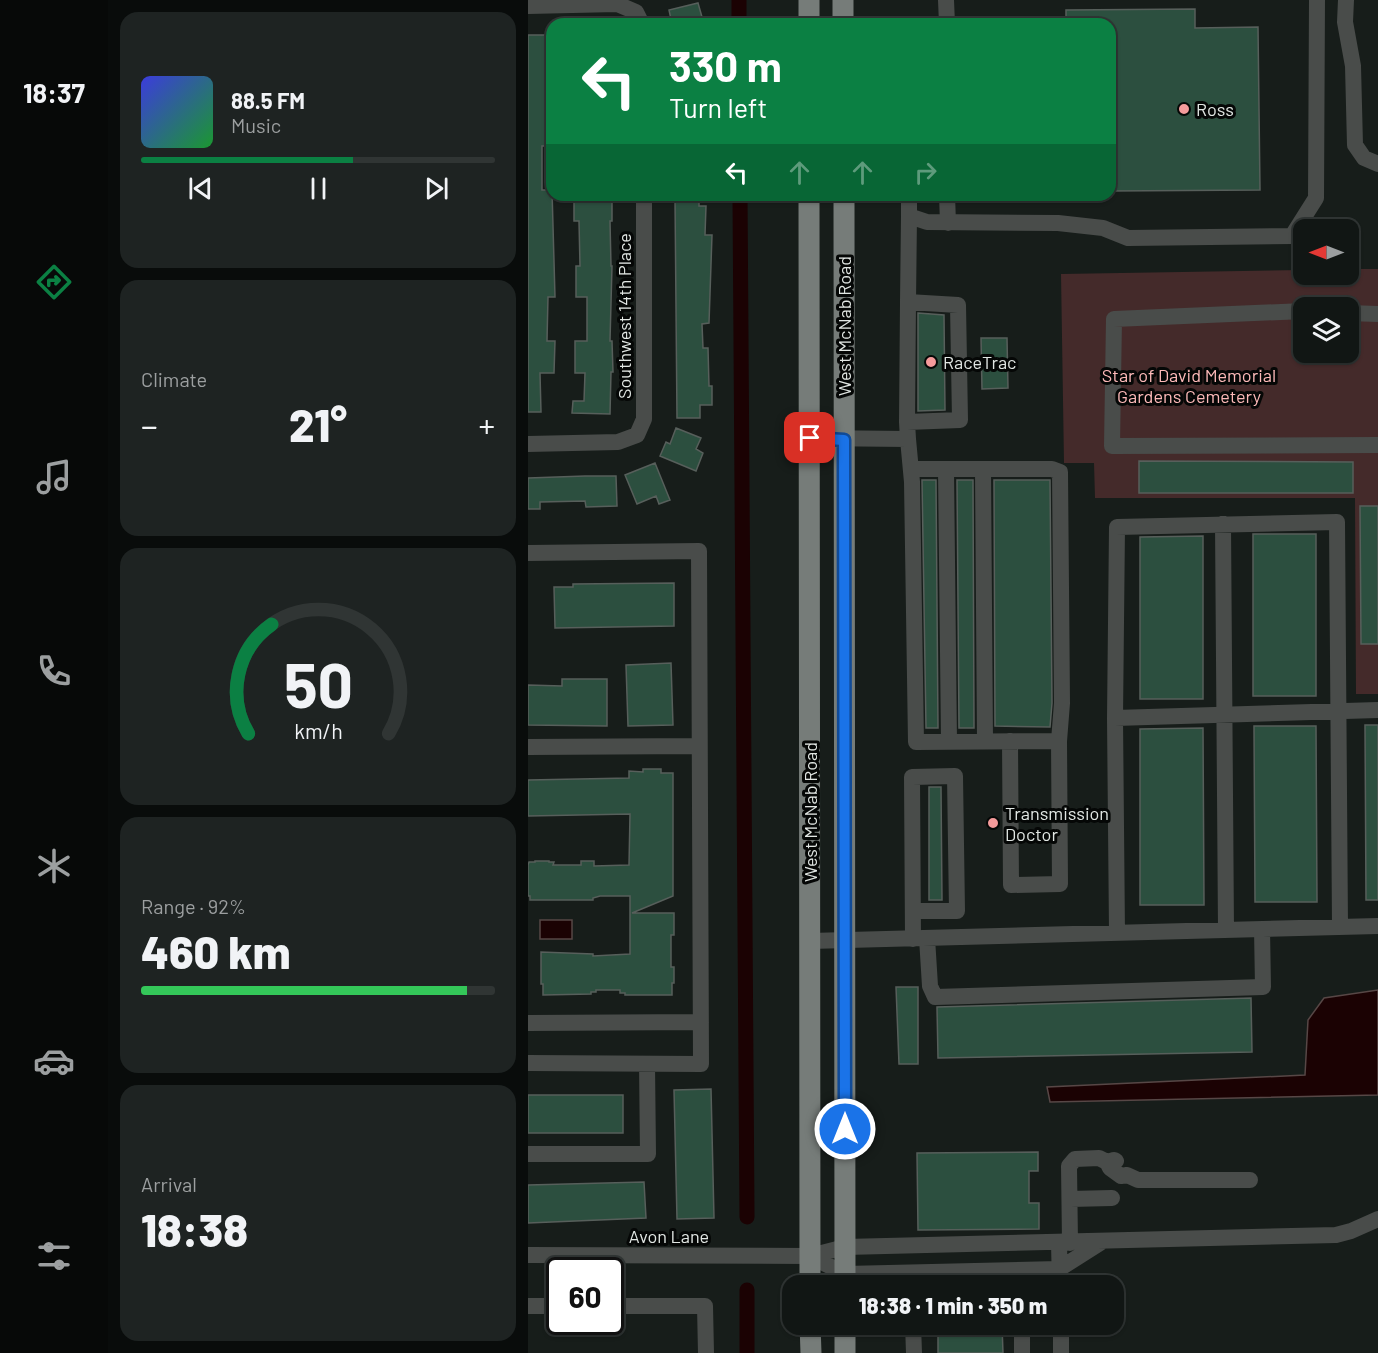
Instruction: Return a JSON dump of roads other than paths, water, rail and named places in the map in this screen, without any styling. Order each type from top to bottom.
[{"type":"main road","points":[[809,0],[809,18]]},
{"type":"main road","points":[[843,0],[843,18]]},
{"type":"main road","name":"West McNab Road","points":[[809,201],[810,1275]]},
{"type":"main road","name":"West McNab Road","points":[[844,201],[845,1275]]},
{"type":"main road","points":[[810,1335],[811,1353]]},
{"type":"main road","points":[[844,1353],[845,1335]]},
{"type":"street","points":[[946,0],[947,18]]},
{"type":"street","points":[[909,216],[927,222],[948,223],[1058,223],[1103,228],[1128,238],[1292,236],[1316,198],[1317,0]]},
{"type":"street","points":[[1346,0],[1345,22],[1353,66],[1355,145],[1364,158],[1378,164]]},
{"type":"street","points":[[528,6],[617,4],[639,18]]},
{"type":"street","name":"Southwest 14th Place","points":[[528,444],[618,442],[637,435],[644,419],[644,201]]},
{"type":"street","points":[[909,201],[908,430],[911,469],[916,742],[1059,741]]},
{"type":"street","points":[[947,201],[948,223]]},
{"type":"street","points":[[810,438],[844,440],[960,420],[958,305],[908,302]]},
{"type":"street","points":[[1293,312],[1114,320],[1112,446],[1378,445]]},
{"type":"street","points":[[1359,313],[1378,314]]},
{"type":"street","points":[[911,469],[1052,470],[1060,472],[1062,703],[1059,741],[1060,884],[1011,885],[1010,741]]},
{"type":"street","points":[[946,470],[949,742]]},
{"type":"street","points":[[983,470],[985,741]]},
{"type":"street","points":[[1117,933],[1115,718],[1117,527],[1223,524],[1337,522],[1340,927]]},
{"type":"street","points":[[1223,524],[1226,930]]},
{"type":"street","points":[[528,553],[699,551],[701,1064],[528,1062]]},
{"type":"street","points":[[1115,718],[1378,711]]},
{"type":"street","points":[[528,747],[699,746]]},
{"type":"street","points":[[913,911],[957,911],[955,776],[912,777],[913,911],[930,986],[935,997],[1263,987],[1262,929]]},
{"type":"street","points":[[810,941],[1378,926]]},
{"type":"street","points":[[528,1023],[701,1022]]},
{"type":"street","points":[[528,1154],[648,1154],[647,1064]]},
{"type":"street","points":[[1060,1275],[1070,1199],[1069,1166],[1075,1159],[1099,1158],[1107,1162],[1114,1160],[1125,1167],[1127,1175],[1138,1180],[1250,1180]]},
{"type":"street","points":[[1070,1199],[1112,1198]]},
{"type":"street","points":[[810,1256],[845,1248],[1102,1243],[1248,1236],[1336,1235],[1378,1219]]},
{"type":"street","points":[[1062,1275],[1102,1243]]},
{"type":"street","name":"Avon Lane","points":[[528,1255],[810,1256]]},
{"type":"street","points":[[810,1256],[838,1275]]},
{"type":"street","points":[[528,1306],[546,1306]]},
{"type":"street","points":[[624,1306],[705,1306],[706,1353]]},
{"type":"street","points":[[913,1335],[914,1353]]},
{"type":"street","points":[[1022,1335],[1022,1353]]},
{"type":"street","points":[[1060,1335],[1061,1353]]},
{"type":"waterway","points":[[739,0],[739,18]]},
{"type":"waterway","points":[[740,201],[747,1217]]},
{"type":"waterway","points":[[747,1290],[747,1353]]},
{"type":"place","name":"Ross","points":[[1184,109]]},
{"type":"place","name":"RaceTrac","points":[[931,362]]},
{"type":"place","name":"Transmission Doctor","points":[[993,823]]},
{"type":"park label","name":"Star of David Memorial Gardens Cemetery","points":[[1189,385]]}]
